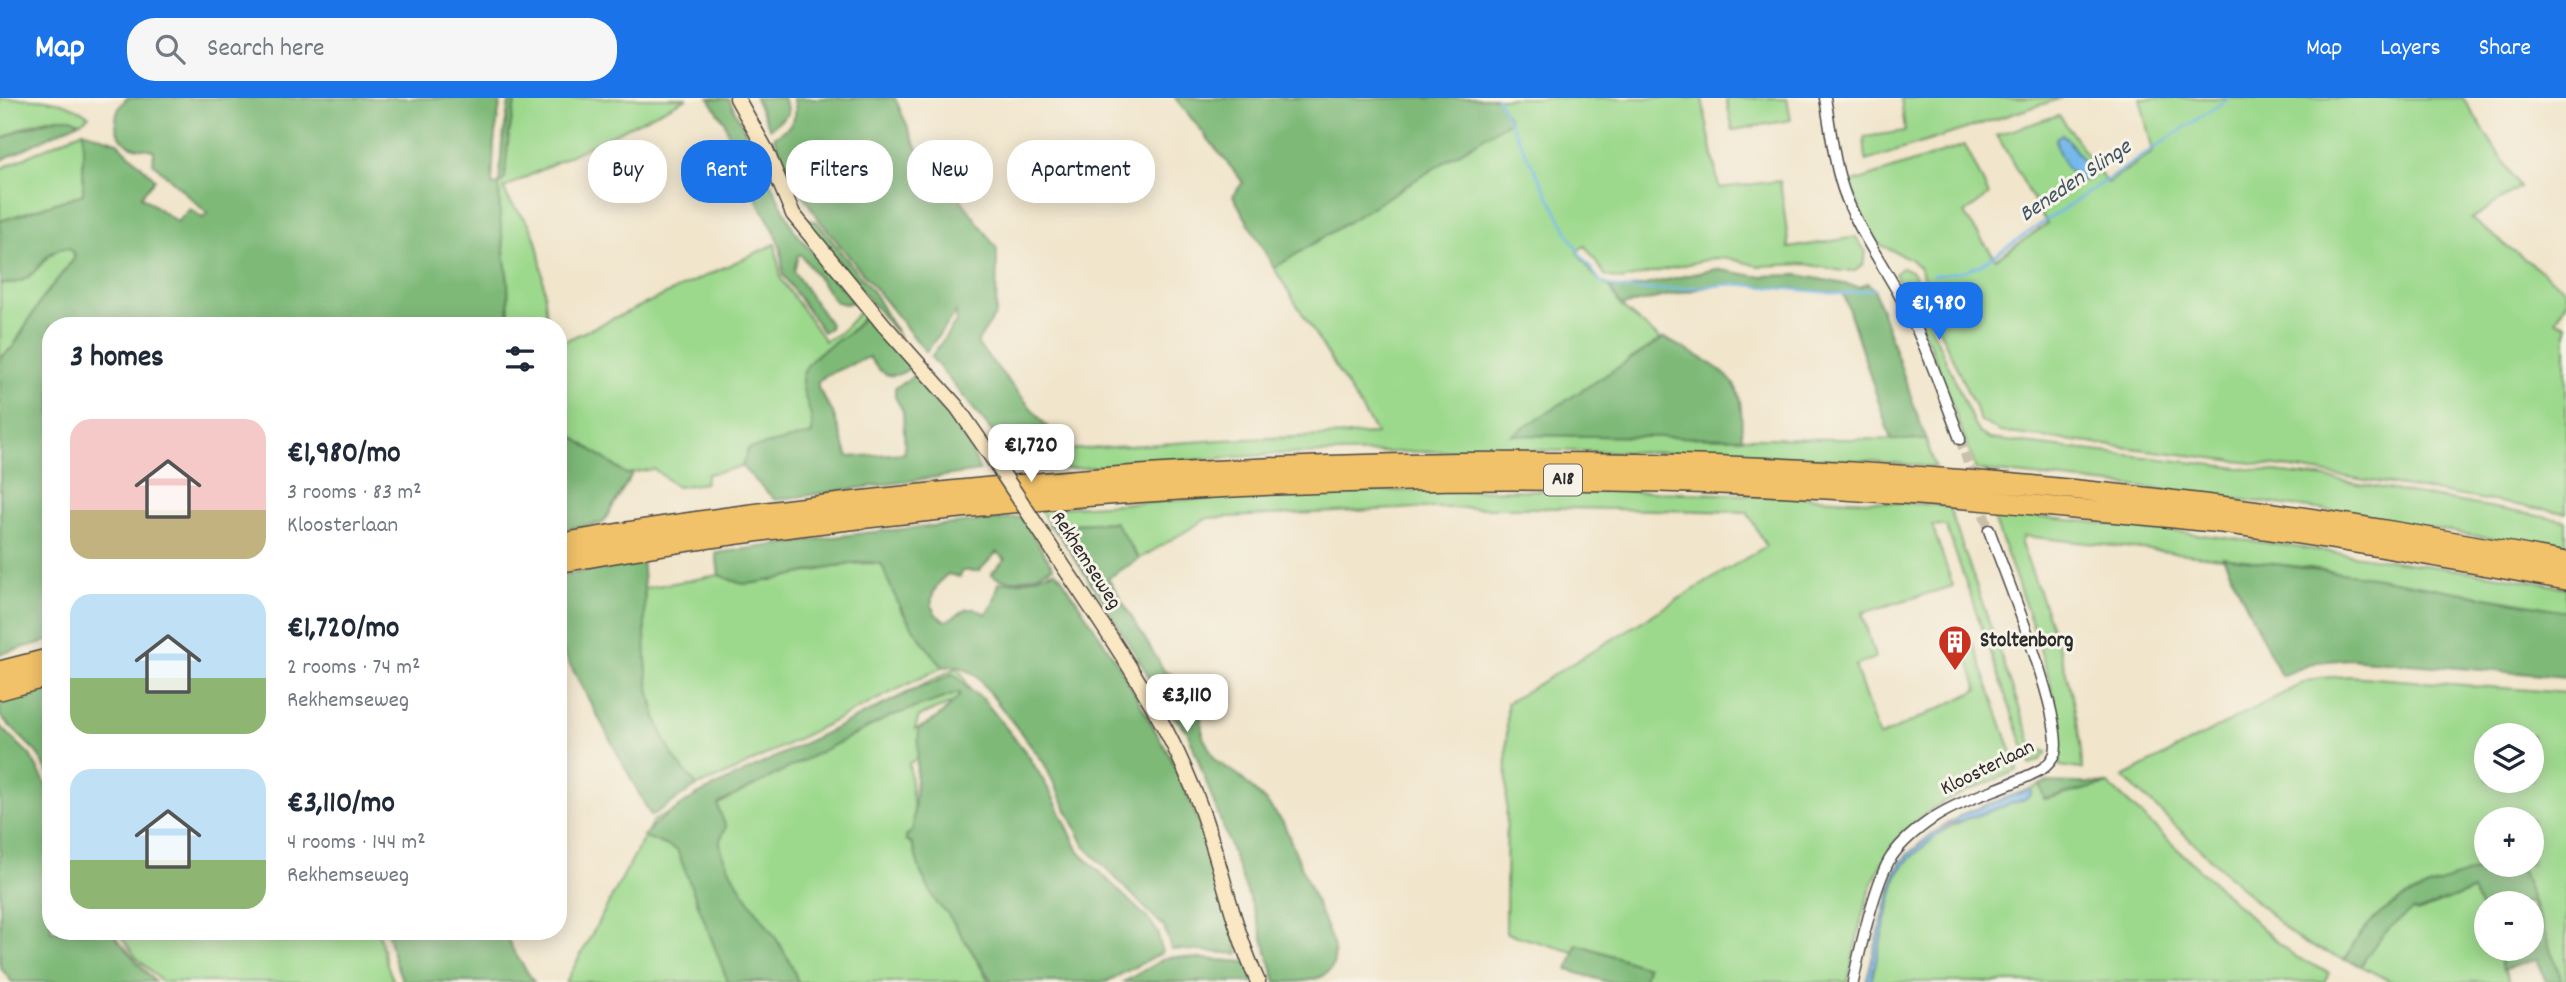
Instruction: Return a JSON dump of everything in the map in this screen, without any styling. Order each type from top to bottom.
[{"type":"highway","name":"A18","points":[[567,543],[851,501],[1057,481],[1289,467],[1440,462],[1595,463],[1770,467],[1977,481],[2234,507],[2397,531],[2566,562]]},
{"type":"highway","name":"A18","points":[[567,562],[836,521],[1061,498],[1433,479],[1589,480],[1770,485],[1962,498],[2232,525],[2392,549],[2566,580]]},
{"type":"highway","points":[[0,671],[42,659]]},
{"type":"highway","points":[[0,690],[42,678]]},
{"type":"street","name":"Rekhemseweg","points":[[737,98],[766,150],[793,214],[883,324],[957,408],[1135,678],[1178,754],[1202,811],[1247,958],[1258,982]]},
{"type":"street","points":[[1825,98],[1845,194],[1855,219],[1882,262],[1924,347],[1960,439]]},
{"type":"street","name":"Kloosterlaan","points":[[1853,982],[1878,887],[1891,857],[1910,836],[1937,816],[2042,769],[2055,754],[2056,739],[2033,651],[1989,530]]},
{"type":"green space","points":[[0,98],[59,102],[89,116],[80,122],[50,119],[18,130],[0,140]]},
{"type":"green space","points":[[127,98],[501,98],[494,142],[492,186],[499,184],[502,143],[510,98],[516,98],[509,133],[505,178],[499,185],[509,317],[42,317],[42,642],[0,654],[0,358],[13,347],[43,297],[74,259],[75,254],[69,248],[59,249],[51,253],[25,279],[0,284],[0,221],[83,194],[83,131],[117,142],[155,179],[141,196],[177,222],[190,209],[203,218],[207,213],[153,163],[154,151],[135,147],[120,136],[116,117]]},
{"type":"green space","points":[[516,98],[687,98],[602,140],[588,140],[588,147],[504,188],[535,238],[541,262],[547,317],[509,317],[508,282],[499,185]]},
{"type":"green space","points":[[709,98],[729,99],[749,140],[730,140],[725,123]]},
{"type":"green space","points":[[755,98],[783,98],[788,114],[770,129]]},
{"type":"green space","points":[[793,98],[895,98],[913,140],[907,140],[907,203],[964,203],[997,249],[996,314],[978,345],[1059,441],[1035,446],[1025,452],[1017,462],[931,357],[956,322],[956,312],[926,352],[808,203],[893,203],[893,140],[786,140],[786,166],[774,137],[792,121],[795,105]]},
{"type":"green space","points":[[1175,98],[1497,98],[1510,121],[1274,268],[1233,196],[1243,182]]},
{"type":"green space","points":[[1497,98],[1702,98],[1719,188],[1780,181],[1789,248],[1856,237],[1866,252],[1863,265],[1855,271],[1806,264],[1759,266],[1714,258],[1621,280],[1606,276],[1585,246],[1577,251],[1592,273],[1610,287],[1621,306],[1661,340],[1514,435],[1926,440],[1935,467],[1872,461],[1680,453],[1517,450],[1279,454],[1024,472],[1017,462],[1026,452],[1041,444],[1059,441],[1067,450],[1377,434],[1274,268],[1510,121]]},
{"type":"green space","points":[[1726,98],[1787,98],[1791,120],[1733,130]]},
{"type":"green space","points":[[1901,98],[2062,98],[1866,161],[1864,137],[1905,131]]},
{"type":"green space","points":[[2140,98],[2463,98],[2520,187],[2471,219],[2566,290],[2566,302],[2556,321],[2566,325],[2566,513],[2292,468],[2000,432],[1981,421],[1934,318],[1921,269],[1909,258],[1876,243],[1867,228],[1850,183],[1965,145],[1989,195],[1964,214],[1996,259],[2047,224],[1997,135],[2059,115],[2107,183],[2153,152]]},
{"type":"green space","points":[[58,118],[71,118],[79,122],[0,161],[0,140],[17,131]]},
{"type":"green space","points":[[83,131],[84,194],[0,221],[0,169]]},
{"type":"green space","points":[[772,186],[794,230],[853,302],[836,302],[801,255],[798,255],[794,272],[830,324],[830,328],[823,332],[783,275],[781,250],[775,232],[759,203],[772,203]]},
{"type":"green space","points":[[805,219],[817,222],[875,295],[900,338]]},
{"type":"green space","points":[[775,244],[781,279],[825,341],[841,332],[860,311],[865,316],[812,360],[803,387],[811,411],[813,434],[748,449],[742,467],[707,474],[705,483],[677,487],[654,469],[626,474],[567,432],[567,340]]},
{"type":"green space","points":[[64,247],[73,250],[74,259],[43,297],[13,347],[0,358],[0,281],[22,281],[54,252]]},
{"type":"green space","points":[[1902,268],[1911,271],[1915,276],[1929,322],[1974,424],[1978,432],[1990,439],[2326,478],[2566,521],[2566,551],[2325,510],[1976,470],[1929,342],[1895,274]]},
{"type":"green space","points":[[1715,269],[1755,276],[1799,275],[1860,287],[1867,283],[1874,289],[1926,440],[1891,440],[1844,295],[1840,293],[1735,284],[1711,286],[1621,306],[1610,287],[1627,289]]},
{"type":"green space","points":[[865,316],[911,367],[905,372],[888,375],[878,369],[869,357],[826,375],[818,382],[818,388],[833,413],[848,457],[905,453],[903,411],[895,397],[895,388],[916,374],[955,413],[980,471],[775,500],[742,467],[748,449],[812,434],[802,381],[804,372],[813,358],[850,332]]},
{"type":"green space","points":[[1664,338],[1704,359],[1731,380],[1740,400],[1742,438],[1512,435]]},
{"type":"green space","points":[[567,432],[626,474],[632,474],[603,523],[567,529]]},
{"type":"green space","points":[[1587,490],[1785,496],[1950,506],[2033,747],[2047,752],[2040,760],[2030,765],[1946,526],[1932,525],[1953,586],[1862,613],[1875,658],[1855,666],[1879,737],[1978,690],[1964,646],[1973,643],[2018,770],[1929,811],[1909,826],[1893,845],[1871,887],[1848,982],[1643,982],[1647,967],[1576,944],[1574,952],[1506,933],[1507,703],[1766,546],[1747,512],[1418,508],[1208,518],[1139,559],[1115,522],[1049,525],[1040,509],[1381,491]]},
{"type":"green space","points":[[1992,513],[2243,540],[2523,580],[2566,588],[2566,611],[2311,568],[2024,536],[2021,544],[2061,655],[2080,740],[2082,769],[2060,766],[2061,741],[2057,711],[2048,677],[2025,603]]},
{"type":"green space","points":[[1021,517],[1053,567],[1022,579],[1005,580],[991,574],[1005,559],[997,552],[979,571],[962,571],[960,577],[948,574],[942,579],[932,598],[934,611],[946,621],[967,609],[986,614],[993,604],[999,583],[1024,581],[1055,571],[1061,577],[1118,664],[1172,760],[1199,823],[1239,954],[1171,949],[1164,927],[1085,847],[1044,763],[976,675],[959,666],[943,667],[924,643],[900,606],[882,565],[871,562],[855,563],[745,584],[719,575],[716,553],[864,533]]},
{"type":"green space","points":[[1115,522],[1139,559],[1108,578],[1165,672],[1174,675],[1184,687],[1201,718],[1203,737],[1216,761],[1237,774],[1283,822],[1333,944],[1332,966],[1320,977],[1276,982],[1258,922],[1187,730],[1174,717],[1097,592],[1060,536],[1049,525]]},
{"type":"green space","points":[[2223,557],[2372,577],[2566,611],[2566,677],[2349,659],[2317,662],[2281,676]]},
{"type":"green space","points":[[642,560],[646,660],[653,708],[661,732],[674,757],[697,786],[651,816],[567,659],[567,574]]},
{"type":"green space","points":[[853,564],[882,565],[901,610],[943,667],[723,776],[697,786],[674,757],[656,717],[645,653],[645,588],[719,575],[744,584]]},
{"type":"green space","points":[[958,667],[973,695],[919,716],[915,729],[919,728],[919,758],[909,763],[917,841],[939,893],[989,982],[566,982],[653,821]]},
{"type":"green space","points":[[951,674],[957,676],[968,689],[983,699],[1028,755],[1052,795],[1079,852],[1150,921],[1158,933],[1162,953],[1106,982],[992,982],[947,913],[937,904],[921,873],[912,844],[906,840],[906,836],[913,830],[919,728],[941,714],[959,693],[891,716],[718,804],[726,827],[720,840],[724,858],[785,953],[798,982],[728,982],[677,850],[643,836],[655,824],[695,796]]},
{"type":"green space","points":[[2349,676],[2566,693],[2566,982],[2562,982],[2544,932],[2544,891],[2529,891],[2524,877],[2544,877],[2544,807],[2474,807],[2474,871],[2426,888],[2388,908],[2371,922],[2345,960],[2304,943],[2288,931],[2123,777],[2307,681]]},
{"type":"green space","points":[[42,690],[42,762],[37,753],[0,716],[0,702]]},
{"type":"green space","points":[[0,726],[30,755],[42,777],[42,940],[118,940],[155,982],[12,982],[0,967]]},
{"type":"green space","points":[[2046,782],[2108,784],[2044,799],[2040,785]]},
{"type":"green space","points":[[2108,784],[2278,943],[2296,957],[2329,973],[2324,982],[1871,982],[1897,876],[1919,847],[1956,824],[2040,785],[2045,799]]},
{"type":"green space","points":[[2474,871],[2474,877],[2524,877],[2529,891],[2474,892],[2473,890],[2417,912],[2413,910],[2383,935],[2361,966],[2345,960],[2371,922],[2388,908],[2426,888]]},
{"type":"green space","points":[[2474,890],[2474,961],[2500,961],[2510,982],[2392,982],[2361,966],[2383,934],[2405,915],[2413,910],[2417,912]]},
{"type":"green space","points":[[2544,932],[2562,982],[2546,982],[2538,961],[2544,961]]},
{"type":"green space","points":[[124,940],[380,940],[394,982],[162,982],[136,957]]},
{"type":"green space","points":[[389,940],[508,940],[534,982],[403,982]]},
{"type":"green space","points":[[1577,944],[1647,967],[1643,982],[1607,982],[1568,970]]},
{"type":"green space","points":[[1165,958],[1246,962],[1257,982],[1124,982]]},
{"type":"green space","points":[[2500,961],[2531,961],[2503,970]]},
{"type":"water","points":[[2062,134],[2089,170],[2091,174],[2087,179],[2079,181],[2063,161],[2056,138]]},
{"type":"water","points":[[2030,789],[2031,794],[2025,799],[1949,825],[1909,859],[1897,874],[1871,982],[1866,982],[1895,871],[1906,856],[1933,833],[1965,813]]},
{"type":"waterway","points":[[1497,98],[1577,250],[1601,282],[1621,289],[1660,290],[1735,284],[1843,294],[1874,289]]},
{"type":"waterway","name":"Beneden Slinge","points":[[1934,275],[1964,271],[1980,265],[2229,98]]},
{"type":"tunnel","points":[[1960,439],[1975,484]]},
{"type":"tunnel","points":[[1979,500],[1989,530]]},
{"type":"place","name":"Stoltenborg","points":[[1955,672]]}]
